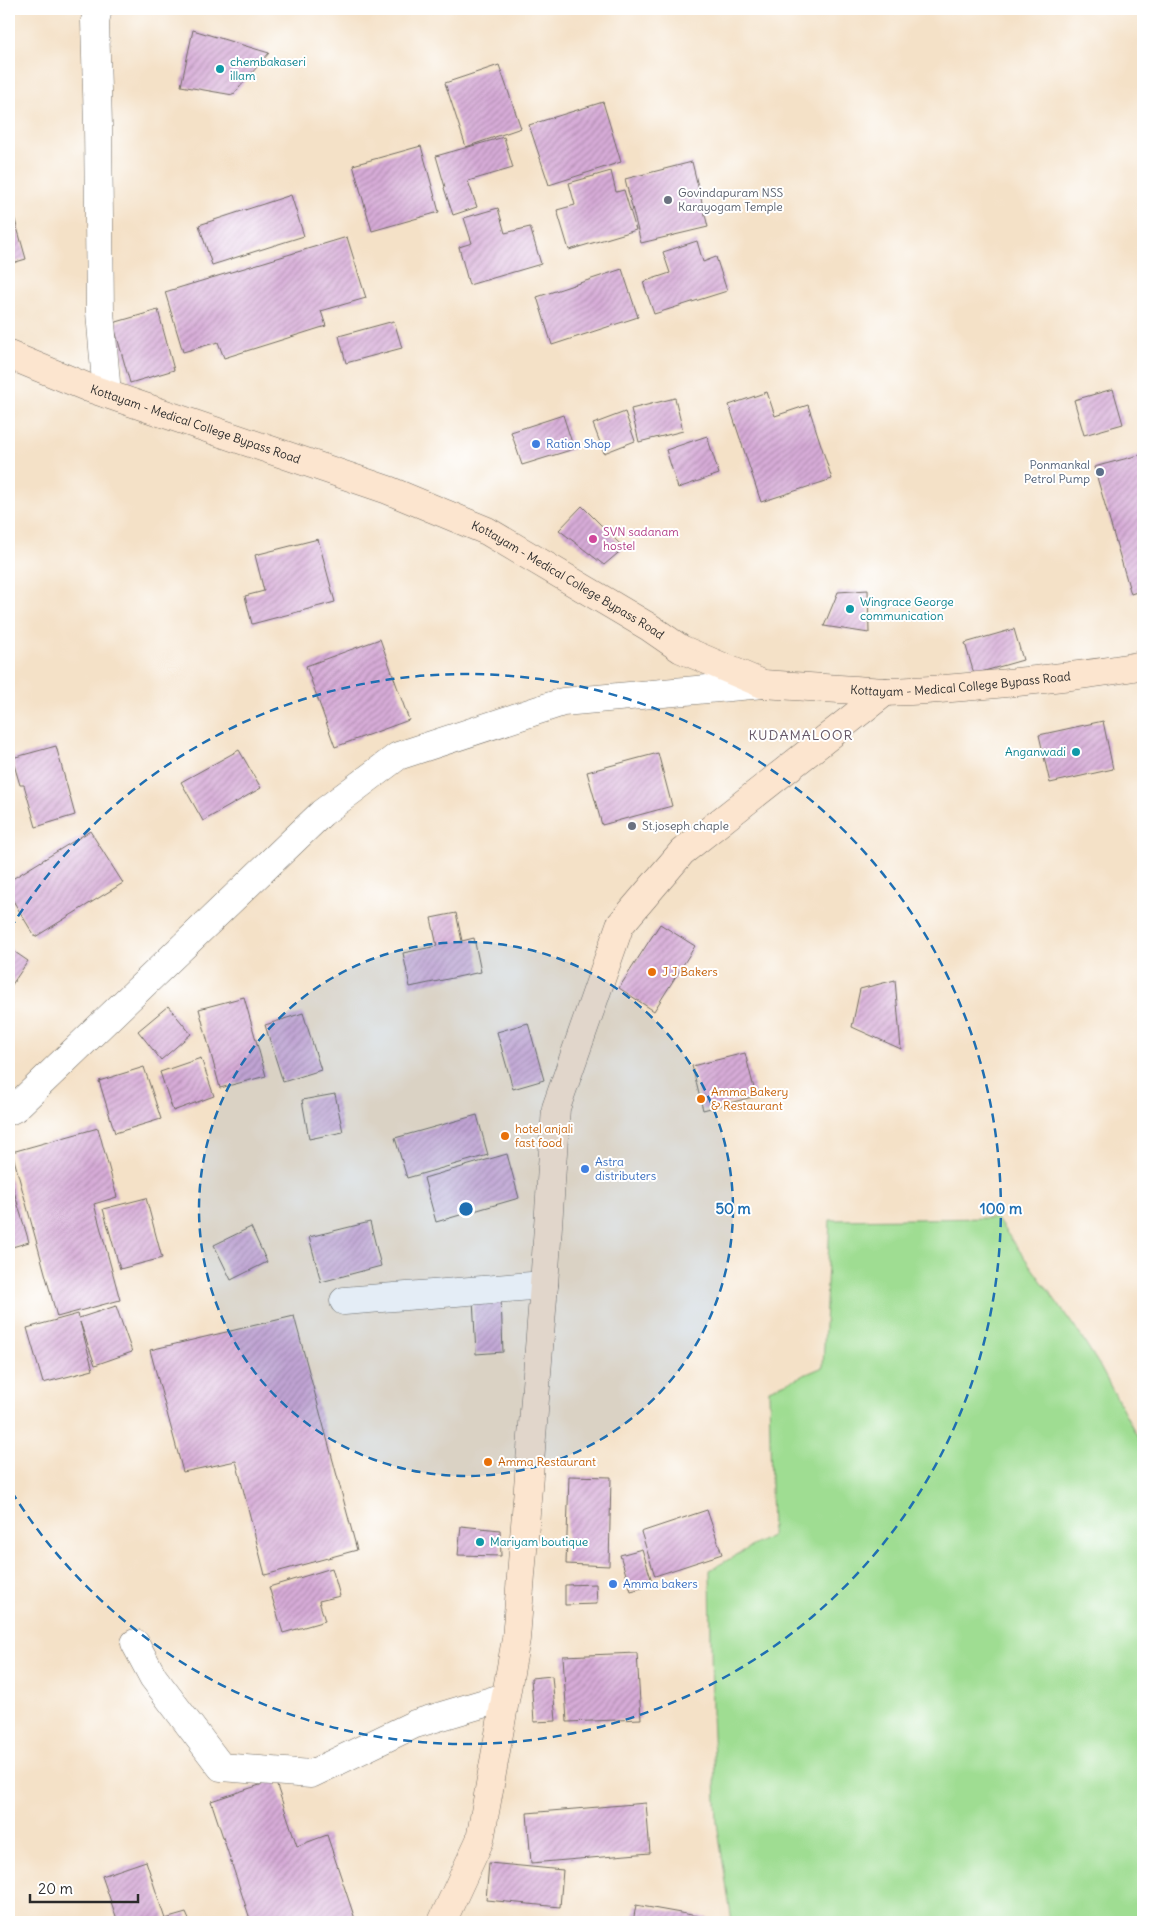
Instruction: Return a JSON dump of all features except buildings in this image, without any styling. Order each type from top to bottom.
[{"type":"main road","name":"Kottayam - Medical College Bypass Road","points":[[9,355],[107,394],[388,490],[488,531],[649,627],[681,649],[763,684],[885,692],[1105,673],[1143,665]]},
{"type":"main road","points":[[442,1922],[480,1840],[516,1639],[556,1108],[620,925],[682,852],[885,692]]},
{"type":"street","points":[[98,9],[95,21],[100,312],[107,394]]},
{"type":"street","points":[[9,1111],[15,1108],[322,813],[398,756],[563,702],[763,684]]},
{"type":"street","points":[[344,1301],[544,1285]]},
{"type":"street","points":[[135,1643],[154,1677],[221,1767],[311,1774],[415,1724],[505,1697]]},
{"type":"green space","points":[[996,1218],[1081,1336],[1098,1363],[1143,1447],[1143,1922],[732,1922],[717,1823],[712,1714],[710,1570],[772,1535],[769,1390],[823,1367],[830,1220]]},
{"type":"place","name":"chembakaseri illam","points":[[220,69]]},
{"type":"place","name":"Govindapuram NSS Karayogam Temple","points":[[668,200]]},
{"type":"place","name":"Ration Shop","points":[[536,444]]},
{"type":"place","name":"Ponmankal Petrol Pump","points":[[1100,472]]},
{"type":"place","name":"SVN sadanam hostel","points":[[593,539]]},
{"type":"place","name":"Wingrace George communication","points":[[850,609]]},
{"type":"place","name":"Anganwadi","points":[[1076,752]]},
{"type":"place","name":"St.joseph chaple","points":[[632,826]]},
{"type":"place","name":"J J Bakers","points":[[652,972]]},
{"type":"place","name":"Amma Bakery & Restaurant","points":[[701,1099]]},
{"type":"place","name":"hotel anjali fast food","points":[[505,1136]]},
{"type":"place","name":"Astra distributers","points":[[585,1169]]},
{"type":"place","name":"Amma Restaurant","points":[[488,1462]]},
{"type":"place","name":"Mariyam boutique","points":[[480,1542]]},
{"type":"place","name":"Amma bakers","points":[[613,1584]]},
{"type":"district","name":"KUDAMALOOR","points":[[801,735]]}]
